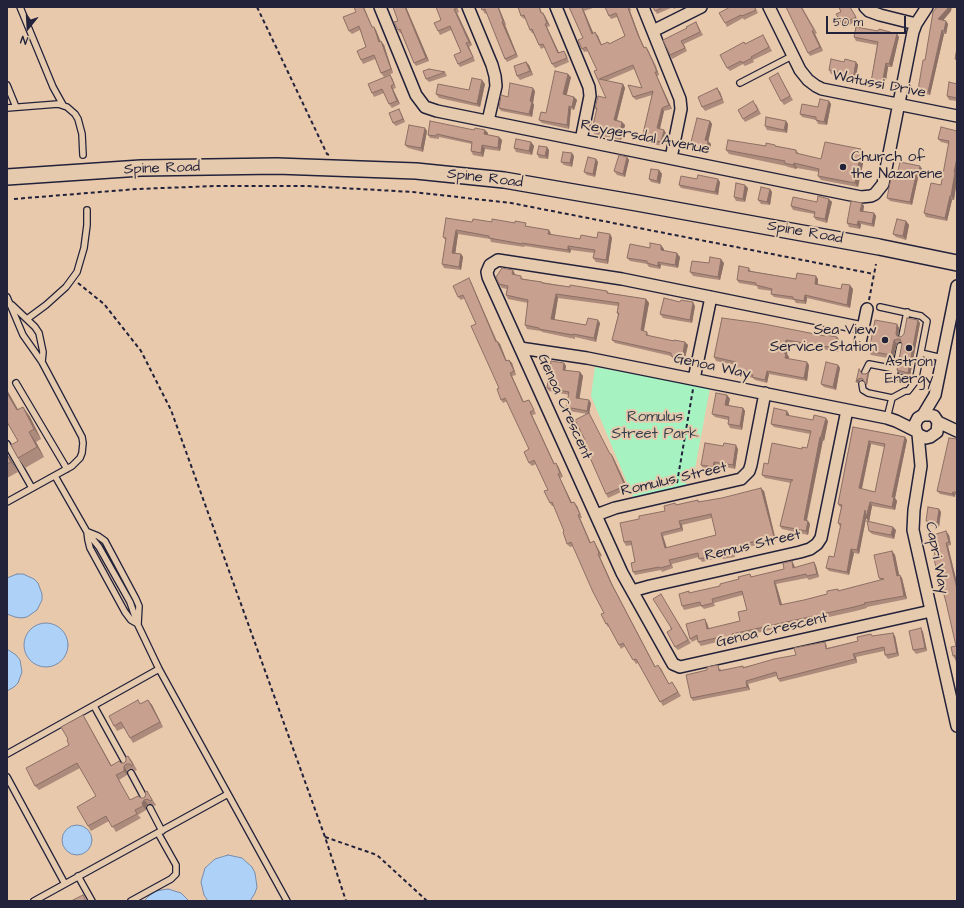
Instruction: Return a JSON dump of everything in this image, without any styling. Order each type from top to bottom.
[{"type":"main road","name":"Spine Road","points":[[7,177],[141,168],[277,166],[416,172],[504,180],[879,247],[957,263]]},
{"type":"street","name":"Reygersdal Avenue","points":[[380,7],[416,95],[422,105],[426,108],[488,122],[861,197],[875,194],[883,184],[899,104]]},
{"type":"street","points":[[468,7],[492,65],[495,76],[496,86],[488,122]]},
{"type":"street","points":[[556,7],[589,87],[590,96],[581,140]]},
{"type":"street","points":[[643,7],[680,99],[681,109],[671,158]]},
{"type":"street","points":[[653,31],[701,7]]},
{"type":"street","name":"Watussi Drive","points":[[769,7],[800,70],[808,80],[822,89],[957,116]]},
{"type":"street","points":[[866,7],[869,11],[880,15],[916,24]]},
{"type":"street","points":[[899,104],[916,24],[927,7]]},
{"type":"street","name":"Genoa Crescent","points":[[863,328],[622,279],[498,260],[490,265],[488,272],[488,277],[596,515],[632,591],[672,662],[680,667],[931,611]]},
{"type":"street","name":"Capri Way","points":[[957,286],[935,395],[936,427],[921,466],[914,510],[913,530],[957,726]]},
{"type":"street","points":[[694,379],[711,296]]},
{"type":"street","points":[[860,343],[867,309]]},
{"type":"street","name":"Genoa Way","points":[[520,348],[587,358],[847,410],[892,420],[917,432]]},
{"type":"street","name":"Romulus Street","points":[[596,515],[615,508],[741,479],[745,476],[751,465],[765,394]]},
{"type":"street","name":"Capri Way","points":[[920,416],[935,395]]},
{"type":"street","name":"Remus Street","points":[[632,591],[800,552],[810,549],[817,544],[821,538],[847,410]]},
{"type":"street","points":[[930,415],[936,427],[926,438],[917,432],[915,424],[920,416],[930,415]]},
{"type":"street","name":"Genoa Way","points":[[892,420],[920,416]]},
{"type":"street","points":[[936,427],[957,431]]},
{"type":"street","name":"Capri Way","points":[[917,432],[921,466]]},
{"type":"lane","points":[[20,7],[53,88],[63,105]]},
{"type":"lane","points":[[740,83],[792,56]]},
{"type":"lane","points":[[7,86],[16,107]]},
{"type":"lane","points":[[7,108],[58,104],[71,109],[78,119],[82,134],[83,155]]},
{"type":"lane","points":[[27,319],[66,287],[77,272],[82,260],[87,225],[87,210]]},
{"type":"lane","points":[[7,297],[23,334],[42,362],[82,437],[83,448],[80,458],[72,466],[7,502]]},
{"type":"lane","points":[[11,304],[36,327],[39,333],[43,352],[42,362]]},
{"type":"lane","points":[[862,384],[863,390],[868,393],[892,398],[905,391],[908,391],[915,382],[927,321],[921,316],[880,307]]},
{"type":"lane","points":[[902,336],[907,312]]},
{"type":"lane","points":[[900,346],[894,376],[895,378],[915,382]]},
{"type":"lane","points":[[921,353],[942,358]]},
{"type":"lane","points":[[865,372],[867,365],[869,364],[895,369]]},
{"type":"lane","points":[[16,383],[67,469]]},
{"type":"lane","points":[[892,398],[892,420]]},
{"type":"lane","points":[[7,444],[32,488]]},
{"type":"lane","points":[[54,476],[87,532],[99,546],[130,602],[138,624],[159,669],[287,901]]},
{"type":"lane","points":[[87,532],[90,548],[118,599],[128,616],[138,624]]},
{"type":"lane","points":[[7,754],[159,669]]},
{"type":"lane","points":[[94,706],[126,764]]},
{"type":"lane","points":[[131,774],[145,799]]},
{"type":"lane","points":[[7,777],[65,884]]},
{"type":"lane","points":[[34,901],[228,794]]},
{"type":"lane","points":[[131,901],[171,879],[176,874],[176,866],[150,808]]},
{"type":"lane","points":[[78,876],[92,901]]},
{"type":"path","points":[[257,7],[327,154],[335,155]]},
{"type":"path","points":[[14,199],[137,189],[216,186],[307,186],[413,192],[511,204],[874,274]]},
{"type":"path","points":[[867,309],[876,264]]},
{"type":"path","points":[[72,278],[104,304],[141,351],[171,410],[325,837],[346,901]]},
{"type":"path","points":[[681,494],[677,482],[694,379]]},
{"type":"path","points":[[325,837],[377,855],[427,901]]},
{"type":"green space","name":"Romulus Street Park","points":[[595,367],[710,388],[694,474],[688,473],[686,485],[633,497],[591,396]]},
{"type":"water","points":[[17,574],[23,574],[34,579],[38,583],[42,594],[42,600],[37,610],[27,617],[21,618],[7,614],[7,578]]},
{"type":"water","points":[[42,623],[50,623],[62,629],[68,641],[68,649],[62,661],[50,667],[42,667],[30,661],[24,649],[24,641],[30,629]]},
{"type":"water","points":[[7,649],[16,655],[20,660],[22,672],[18,683],[7,691]]},
{"type":"water","points":[[77,825],[87,830],[92,840],[87,850],[77,855],[67,850],[62,840],[67,830]]},
{"type":"water","points":[[228,855],[242,858],[252,867],[255,873],[257,887],[250,901],[208,901],[204,895],[201,882],[205,868],[215,859]]},
{"type":"water","points":[[168,889],[181,893],[189,901],[144,901],[156,891]]},
{"type":"building","points":[[354,7],[363,7],[372,27],[374,27],[379,42],[381,41],[391,69],[381,73],[374,55],[361,60],[357,51],[366,47],[359,26],[349,31],[343,17],[356,12]]},
{"type":"building","points":[[393,7],[405,7],[426,58],[414,63],[400,29],[398,30],[394,22],[398,21]]},
{"type":"building","points":[[436,7],[456,7],[456,9],[454,9],[469,42],[466,43],[473,57],[458,64],[454,55],[461,52],[450,26],[438,31],[434,23],[441,20]]},
{"type":"building","points":[[481,7],[498,7],[503,21],[502,22],[516,54],[505,59],[485,9],[482,10]]},
{"type":"building","points":[[518,7],[539,7],[541,13],[543,13],[547,23],[545,24],[558,53],[564,51],[567,58],[552,64],[543,44],[539,45],[532,29],[530,30],[524,15],[521,16]]},
{"type":"building","points":[[569,7],[584,7],[582,8],[592,34],[595,32],[601,45],[608,42],[609,44],[625,36],[616,13],[609,16],[605,7],[629,7],[628,8],[638,35],[653,62],[657,72],[655,72],[669,105],[662,108],[657,128],[664,130],[661,142],[642,138],[653,91],[633,97],[628,85],[642,88],[633,65],[599,79],[623,84],[614,120],[622,122],[619,137],[592,130],[598,96],[606,98],[594,71],[597,70],[586,47],[582,49],[578,40],[583,38]]},
{"type":"building","points":[[653,7],[663,7],[655,11]]},
{"type":"building","points":[[730,7],[754,7],[756,10],[725,23],[719,13]]},
{"type":"building","points":[[786,7],[801,7],[814,30],[812,31],[820,47],[808,53]]},
{"type":"building","points":[[839,7],[850,7],[856,17],[842,24],[836,14],[841,12]]},
{"type":"building","points":[[937,7],[949,7],[938,19],[946,21],[944,31],[942,30],[928,92],[918,90],[923,60],[925,60],[933,12]]},
{"type":"building","points":[[696,22],[700,32],[681,41],[685,48],[670,55],[663,40]]},
{"type":"building","points":[[856,27],[878,31],[879,29],[897,34],[889,64],[886,63],[882,84],[871,82],[878,42],[854,37]]},
{"type":"building","points":[[763,35],[769,47],[742,63],[741,61],[727,68],[720,55],[744,42],[745,44]]},
{"type":"building","points":[[957,48],[957,60],[955,59]]},
{"type":"building","points":[[831,59],[844,62],[845,59],[856,62],[853,79],[841,77],[842,73],[829,70]]},
{"type":"building","points":[[526,62],[530,71],[517,76],[514,66]]},
{"type":"building","points":[[429,69],[445,72],[426,79],[423,71]]},
{"type":"building","points":[[555,71],[568,74],[563,94],[574,97],[572,107],[569,106],[567,125],[539,120],[541,112],[546,113]]},
{"type":"building","points":[[778,73],[790,96],[781,101],[769,78]]},
{"type":"building","points":[[390,75],[394,84],[391,86],[397,101],[389,104],[382,89],[372,93],[368,84]]},
{"type":"building","points":[[472,78],[482,80],[477,104],[436,94],[438,84],[469,90]]},
{"type":"building","points":[[949,82],[957,84],[957,98],[947,96]]},
{"type":"building","points":[[510,83],[533,88],[529,114],[499,108],[501,95],[508,97]]},
{"type":"building","points":[[717,88],[722,99],[702,107],[698,97]]},
{"type":"building","points":[[820,99],[829,101],[824,122],[816,120],[816,117],[800,114],[802,104],[818,107]]},
{"type":"building","points":[[753,101],[758,110],[743,119],[738,110]]},
{"type":"building","points":[[399,109],[403,119],[393,123],[389,113]]},
{"type":"building","points":[[766,117],[786,121],[784,130],[765,126]]},
{"type":"building","points":[[697,118],[710,121],[705,140],[708,141],[706,150],[690,146]]},
{"type":"building","points":[[430,121],[474,130],[475,128],[485,130],[484,134],[499,137],[498,148],[482,145],[481,153],[471,151],[472,142],[437,134],[436,136],[428,135]]},
{"type":"building","points":[[409,125],[425,128],[421,148],[405,145]]},
{"type":"building","points":[[941,127],[957,131],[957,158],[951,196],[945,218],[924,213],[931,183],[941,185],[949,141],[938,139]]},
{"type":"building","points":[[516,139],[531,142],[529,151],[514,148]]},
{"type":"building","points":[[728,140],[766,146],[766,143],[796,150],[796,153],[821,159],[825,142],[861,149],[855,183],[818,176],[819,169],[794,163],[793,165],[784,163],[785,161],[726,150]]},
{"type":"building","points":[[539,146],[547,147],[545,156],[537,154]]},
{"type":"building","points":[[563,152],[572,153],[570,163],[561,162]]},
{"type":"building","points":[[619,155],[627,157],[623,174],[614,171]]},
{"type":"building","points":[[588,157],[596,159],[593,174],[584,172]]},
{"type":"building","points":[[900,162],[920,166],[918,175],[916,175],[910,202],[887,198],[891,178],[896,180]]},
{"type":"building","points":[[651,169],[659,170],[657,181],[649,179]]},
{"type":"building","points":[[698,175],[718,179],[715,192],[679,185],[681,176],[697,179]]},
{"type":"building","points":[[736,183],[745,185],[743,199],[734,197]]},
{"type":"building","points":[[761,187],[770,189],[767,202],[758,200]]},
{"type":"building","points":[[818,196],[829,199],[825,219],[814,217],[815,212],[791,206],[793,197],[817,202]]},
{"type":"building","points":[[851,201],[862,203],[860,211],[874,213],[872,224],[858,221],[857,225],[847,223]]},
{"type":"building","points":[[446,218],[472,222],[473,219],[492,222],[492,219],[515,223],[515,221],[526,223],[525,226],[549,230],[548,234],[580,239],[581,235],[597,238],[598,232],[610,234],[606,260],[593,258],[595,250],[568,246],[568,250],[522,244],[456,230],[452,253],[461,254],[459,267],[442,264],[446,238],[443,237]]},
{"type":"building","points":[[897,219],[906,221],[903,236],[893,234]]},
{"type":"building","points":[[650,243],[661,245],[661,250],[677,253],[675,265],[658,262],[658,266],[647,263],[647,261],[627,258],[630,244],[650,248]]},
{"type":"building","points":[[710,257],[721,259],[718,277],[690,272],[692,261],[709,263]]},
{"type":"building","points":[[739,266],[749,268],[748,271],[796,279],[797,273],[816,276],[815,284],[841,289],[842,284],[850,285],[847,305],[805,295],[804,301],[793,299],[793,297],[771,294],[772,289],[756,285],[756,283],[737,280]]},
{"type":"building","points":[[502,268],[513,270],[512,274],[521,276],[521,279],[570,287],[570,285],[646,299],[641,330],[647,332],[646,335],[685,342],[682,358],[671,356],[671,353],[612,340],[619,313],[617,313],[619,303],[556,294],[551,319],[586,325],[588,318],[598,320],[594,338],[539,329],[525,325],[528,300],[506,295],[508,286],[499,284],[496,277]]},
{"type":"building","points":[[469,278],[496,342],[497,341],[506,361],[509,360],[514,371],[510,373],[523,402],[529,400],[534,410],[530,412],[554,464],[556,463],[560,473],[558,474],[571,503],[574,502],[580,514],[578,515],[590,543],[594,541],[611,583],[655,667],[658,665],[669,684],[672,682],[678,692],[660,702],[636,659],[633,660],[623,643],[619,645],[607,623],[606,624],[601,614],[604,613],[571,542],[567,544],[564,531],[552,502],[550,503],[544,491],[548,490],[534,460],[529,463],[524,452],[529,449],[505,398],[501,400],[497,389],[499,388],[471,326],[476,324],[463,295],[458,297],[453,286]]},
{"type":"building","points":[[664,298],[680,302],[681,300],[693,302],[690,320],[660,314]]},
{"type":"building","points":[[722,318],[837,337],[835,348],[786,340],[784,353],[786,354],[785,358],[807,362],[804,378],[767,371],[765,380],[752,377],[753,375],[734,371],[736,362],[714,357]]},
{"type":"building","points":[[907,318],[918,320],[908,373],[897,370],[902,344],[900,339],[894,340],[891,355],[869,351],[875,320],[897,324],[896,334],[897,336],[901,337],[904,334]]},
{"type":"building","points":[[551,361],[564,363],[563,370],[580,372],[576,398],[589,400],[587,411],[566,407],[569,392],[547,388]]},
{"type":"building","points":[[826,362],[838,365],[833,387],[821,384]]},
{"type":"building","points":[[859,369],[862,374],[866,374],[868,372],[866,384],[862,378],[858,379],[856,382]]},
{"type":"building","points":[[7,393],[17,410],[23,407],[34,429],[29,432],[37,447],[18,458],[11,445],[18,441],[7,422]]},
{"type":"building","points":[[716,393],[727,395],[725,405],[743,408],[740,426],[728,424],[729,417],[712,414]]},
{"type":"building","points":[[774,408],[787,411],[786,415],[813,420],[814,415],[826,418],[820,437],[804,520],[808,521],[806,531],[780,526],[791,481],[793,480],[762,475],[764,463],[768,464],[772,443],[802,449],[802,447],[807,448],[811,431],[771,424]]},
{"type":"building","points":[[589,413],[611,454],[625,486],[606,494],[587,451],[585,452],[581,442],[585,440],[575,420]]},
{"type":"building","points":[[853,427],[905,437],[892,497],[894,497],[892,507],[870,502],[866,518],[865,510],[857,550],[851,549],[847,572],[826,568],[829,556],[834,557],[841,524],[838,523],[842,505],[838,504]],"holes":[[[869,441],[885,444],[875,492],[859,488]]]},
{"type":"building","points":[[949,438],[957,439],[957,492],[953,492],[952,494],[937,491]]},
{"type":"building","points":[[705,443],[723,446],[724,443],[736,445],[733,465],[714,462],[713,467],[701,465]]},
{"type":"building","points":[[7,455],[11,462],[7,464]]},
{"type":"building","points":[[761,488],[774,537],[731,547],[732,553],[721,556],[720,554],[699,559],[698,553],[669,560],[671,565],[633,572],[631,563],[635,562],[631,541],[624,542],[620,523],[639,519],[639,516],[665,511],[664,506],[675,503],[676,505],[698,500],[698,502],[722,498]],"holes":[[[711,514],[716,535],[665,548],[661,533],[681,528],[679,521]]]},
{"type":"building","points":[[928,507],[939,509],[937,523],[926,521]]},
{"type":"building","points":[[867,521],[893,527],[891,535],[869,531]]},
{"type":"building","points":[[946,531],[949,542],[946,543],[957,589],[957,665],[955,655],[953,656],[951,647],[956,646],[946,602],[933,556],[935,555],[930,536]]},
{"type":"building","points":[[892,551],[897,576],[900,575],[904,596],[864,603],[865,604],[854,607],[732,634],[733,639],[718,643],[716,638],[698,642],[697,635],[690,639],[686,624],[705,619],[707,629],[740,621],[738,612],[747,610],[742,591],[712,599],[713,603],[701,606],[700,602],[682,606],[679,594],[720,586],[720,584],[739,579],[738,577],[750,574],[751,577],[784,569],[783,563],[792,561],[793,568],[814,562],[817,574],[807,576],[806,574],[774,581],[780,605],[827,594],[827,591],[838,589],[838,591],[884,579],[879,578],[874,555]]},
{"type":"building","points":[[661,594],[688,640],[675,647],[667,632],[672,629],[653,599]]},
{"type":"building","points":[[921,628],[925,648],[913,650],[909,631]]},
{"type":"building","points":[[893,633],[897,653],[885,655],[884,647],[853,654],[855,659],[778,679],[776,672],[746,681],[747,687],[691,698],[686,675],[707,670],[707,667],[718,665],[719,671],[743,666],[743,668],[774,659],[796,655],[794,648],[825,642],[826,649],[858,641],[857,637],[871,634],[872,636]]},
{"type":"building","points":[[138,700],[140,704],[148,700],[160,722],[130,738],[121,722],[114,726],[109,716]]},
{"type":"building","points":[[83,715],[111,766],[119,761],[124,763],[126,761],[126,757],[128,756],[133,765],[126,764],[124,766],[124,771],[116,775],[130,800],[138,796],[144,798],[146,795],[145,792],[147,791],[152,800],[144,800],[142,803],[143,806],[135,810],[137,814],[112,827],[106,816],[88,826],[77,807],[96,796],[77,763],[35,786],[26,768],[69,745],[68,739],[61,727]]},
{"type":"building","points":[[83,895],[86,901],[71,901]]},
{"type":"place","name":"Church of the Nazarene","points":[[843,167]]},
{"type":"place","name":"Sea View Service Station","points":[[885,340]]},
{"type":"place","name":"Astron Energy","points":[[909,348]]}]
